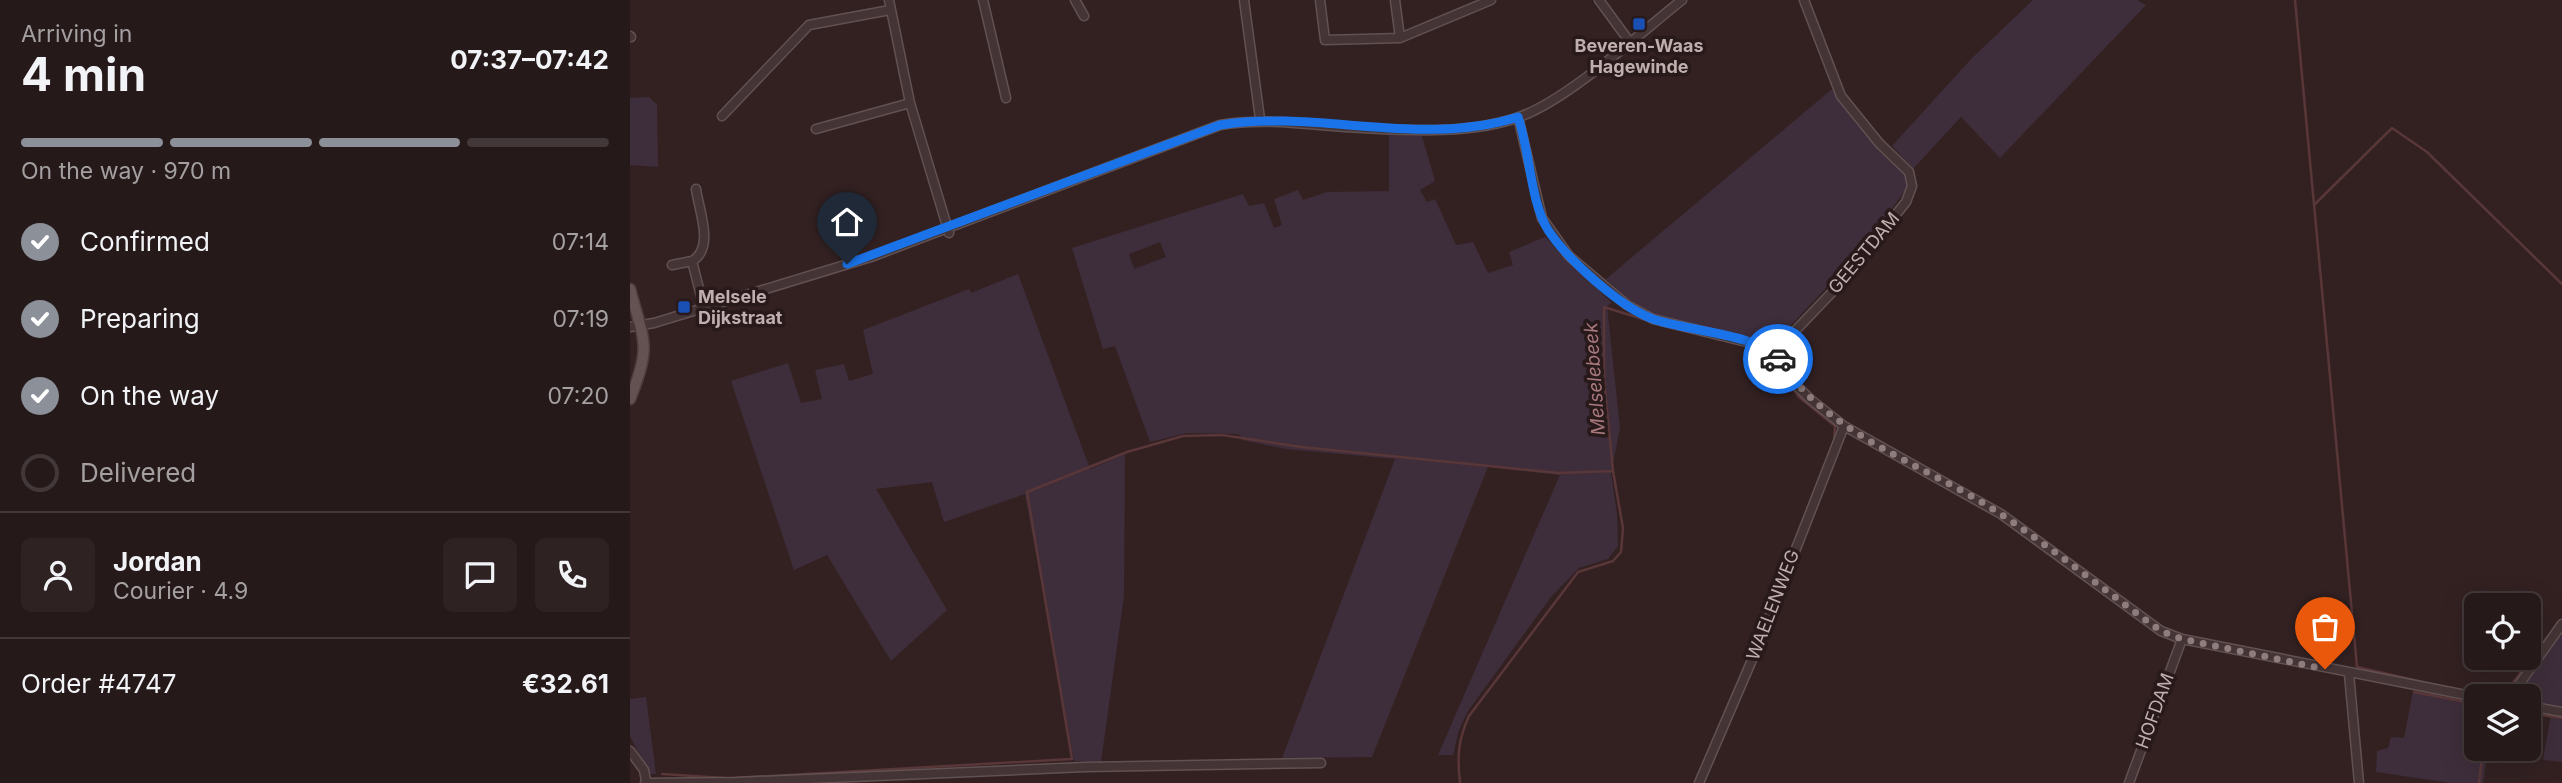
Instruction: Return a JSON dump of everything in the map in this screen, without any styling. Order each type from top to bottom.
[{"type":"main road","points":[[630,289],[642,325],[646,353],[630,399]]},
{"type":"street","points":[[889,0],[910,103],[948,231]]},
{"type":"street","points":[[983,0],[1006,98]]},
{"type":"street","points":[[1075,0],[1084,16]]},
{"type":"street","points":[[1244,0],[1260,119]]},
{"type":"street","points":[[1320,0],[1325,40],[1400,38],[1491,0]]},
{"type":"street","points":[[1395,0],[1400,38]]},
{"type":"street","points":[[1599,0],[1629,41]]},
{"type":"street","points":[[630,327],[871,257],[948,231],[1220,125],[1260,119],[1410,129],[1487,125],[1518,117],[1555,98],[1682,0]]},
{"type":"street","name":"GEESTDAM","points":[[1774,352],[1839,285],[1906,202],[1912,186],[1909,172],[1879,143],[1841,96],[1804,0]]},
{"type":"street","points":[[722,116],[808,25],[891,10]]},
{"type":"street","points":[[816,129],[910,103]]},
{"type":"street","points":[[1518,117],[1542,218],[1569,256],[1628,305],[1646,316],[1763,346],[1774,352],[1790,379],[1810,400],[1844,426],[2001,514],[2161,631],[2182,639],[2464,695]]},
{"type":"street","points":[[672,265],[692,261],[701,256],[705,246],[696,189]]},
{"type":"street","points":[[692,261],[704,307]]},
{"type":"street","name":"WAELENWEG","points":[[1699,783],[1758,646],[1844,426]]},
{"type":"street","points":[[2520,684],[2562,624]]},
{"type":"street","name":"HOFDAM","points":[[2129,783],[2182,639]]},
{"type":"street","points":[[2349,674],[2359,783]]},
{"type":"street","points":[[2541,708],[2562,712]]},
{"type":"street","points":[[630,751],[644,770],[645,782],[737,782],[924,772],[1321,763]]},
{"type":"shaded area","points":[[2033,0],[2137,0],[2146,5],[2000,158],[1961,117],[1913,169],[1892,146],[1972,58]]},
{"type":"shaded area","points":[[1832,89],[1857,125],[1903,173],[1908,186],[1867,244],[1779,338],[1770,343],[1654,315],[1630,301],[1606,279]]},
{"type":"shaded area","points":[[649,97],[657,105],[658,167],[630,165],[630,98]]},
{"type":"shaded area","points":[[1389,135],[1422,136],[1435,181],[1420,190],[1427,202],[1435,199],[1456,245],[1473,242],[1488,273],[1513,265],[1509,252],[1545,237],[1612,303],[1607,306],[1620,428],[1611,473],[1618,546],[1608,559],[1579,568],[1551,597],[1468,711],[1459,730],[1453,755],[1438,755],[1560,475],[1488,467],[1372,757],[1282,758],[1395,459],[1286,449],[1242,440],[1239,434],[1187,433],[1150,442],[1115,346],[1103,349],[1072,248],[1243,194],[1249,206],[1264,203],[1274,228],[1282,225],[1274,199],[1298,190],[1303,200],[1327,192],[1389,191]],"holes":[[[1160,242],[1166,257],[1134,269],[1129,254]]]},
{"type":"shaded area","points":[[1018,274],[1090,469],[1125,454],[1124,596],[1101,762],[1074,761],[1025,494],[944,522],[932,482],[876,489],[947,610],[891,661],[827,555],[794,570],[731,381],[788,363],[801,403],[822,399],[815,370],[844,364],[849,381],[873,374],[863,330],[969,289],[971,293]]},
{"type":"shaded area","points":[[2562,629],[2562,710],[2541,707],[2541,684],[2524,684],[2533,670],[2541,670],[2541,659]]},
{"type":"shaded area","points":[[2413,691],[2464,701],[2464,761],[2486,761],[2483,783],[2451,783],[2376,772],[2377,751],[2388,748],[2391,737],[2404,738]]},
{"type":"shaded area","points":[[646,697],[656,774],[649,774],[630,736],[630,699]]},
{"type":"shaded area","points":[[2551,714],[2562,716],[2562,762],[2543,760]]},
{"type":"waterway","points":[[2295,0],[2357,667],[2440,686]]},
{"type":"waterway","points":[[2315,204],[2392,128],[2427,152],[2562,284]]},
{"type":"waterway","name":"Melselebeek","points":[[1460,783],[1459,749],[1469,716],[1578,572],[1613,561],[1621,552],[1623,528],[1613,471],[1604,379],[1604,307],[1649,321]]},
{"type":"waterway","name":"Melselebeek","points":[[1787,381],[1799,397],[1835,426],[1834,443]]},
{"type":"waterway","points":[[734,778],[1072,759],[1027,492],[1127,452],[1183,436],[1222,435],[1301,447],[1558,473],[1613,471]]},
{"type":"waterway","name":"Melselebeek","points":[[1787,560],[1816,488]]},
{"type":"waterway","points":[[2512,684],[2545,641]]},
{"type":"waterway","points":[[2414,692],[2464,702]]},
{"type":"waterway","points":[[2541,715],[2562,718]]},
{"type":"waterway","points":[[2479,783],[2482,761]]},
{"type":"waterway","points":[[662,774],[724,778]]},
{"type":"way so far","points":[[1778,359],[1790,379],[1810,400],[1844,426],[2001,514],[2161,631],[2182,639],[2325,669]]},
{"type":"place","name":"Beveren-Waas Hagewinde","points":[[1639,24]]},
{"type":"place","name":"Melsele Dijkstraat","points":[[684,307]]},
{"type":"route","points":[[847,264],[947,229],[1220,125],[1270,120],[1360,128],[1410,129],[1487,125],[1518,117],[1542,218],[1547,229],[1569,256],[1639,313],[1665,323],[1763,346],[1774,352],[1778,359]]}]
